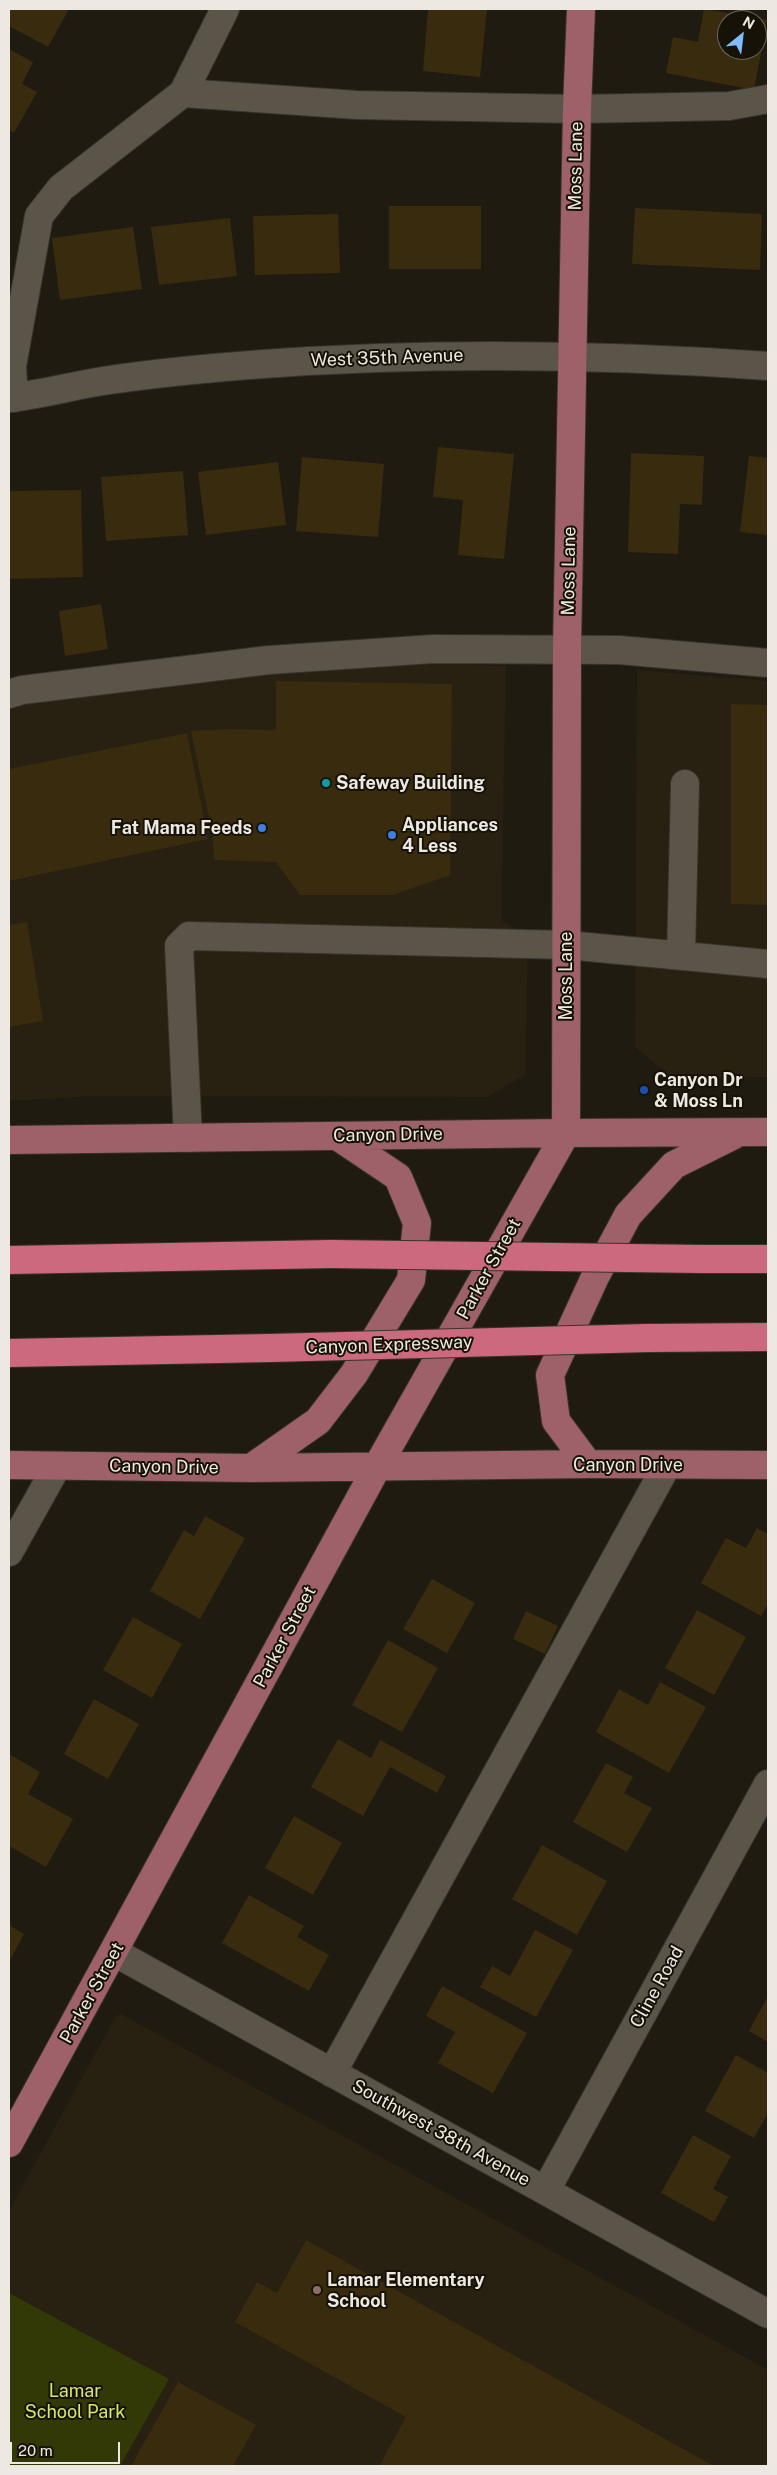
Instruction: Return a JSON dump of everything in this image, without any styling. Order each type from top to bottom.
[{"type":"highway","points":[[9,1260],[331,1254],[702,1259],[768,1258]]},
{"type":"highway","name":"Canyon Expressway","points":[[9,1354],[768,1336]]},
{"type":"main road","name":"Moss Lane","points":[[566,1132],[567,648],[574,357],[577,109],[581,9]]},
{"type":"main road","name":"Canyon Drive","points":[[9,1140],[566,1132],[768,1132]]},
{"type":"main road","name":"Parker Street","points":[[9,2143],[377,1467],[566,1132]]},
{"type":"main road","points":[[588,1464],[556,1421],[550,1376],[595,1277],[628,1215],[674,1165],[740,1132]]},
{"type":"main road","points":[[251,1468],[318,1421],[354,1374],[411,1280],[417,1223],[398,1177],[337,1136]]},
{"type":"main road","name":"Canyon Drive","points":[[9,1465],[251,1468],[588,1464],[768,1465]]},
{"type":"street","points":[[12,398],[12,366],[39,216],[60,188],[183,93],[225,9]]},
{"type":"street","points":[[183,93],[357,105],[577,109],[729,106],[768,99]]},
{"type":"street","name":"West 35th Avenue","points":[[12,398],[103,381],[262,364],[476,354],[682,360],[768,366]]},
{"type":"street","points":[[9,694],[22,690],[269,660],[433,649],[567,648],[619,650],[768,662]]},
{"type":"street","points":[[680,955],[685,784]]},
{"type":"street","points":[[188,1138],[179,946],[188,936],[567,945],[768,964]]},
{"type":"street","points":[[332,2073],[666,1465]]},
{"type":"street","points":[[9,1552],[56,1466]]},
{"type":"street","name":"Cline Road","points":[[546,2190],[768,1784]]},
{"type":"street","name":"Southwest 38th Avenue","points":[[114,1952],[768,2314]]},
{"type":"shaded area","points":[[425,664],[506,666],[501,920],[528,939],[525,1075],[487,1097],[92,1096],[9,1101],[9,705],[175,681],[345,667]]},
{"type":"shaded area","points":[[637,670],[768,681],[768,1077],[671,1077],[635,1047]]},
{"type":"shaded area","name":"Lamar Elementary School","points":[[121,2014],[768,2370],[768,2466],[9,2466],[9,2211],[116,2016]]},
{"type":"green space","name":"Lamar School Park","points":[[9,2293],[169,2379],[120,2466],[9,2466]]},
{"type":"building","points":[[9,9],[69,9],[48,47],[9,26]]},
{"type":"building","points":[[428,9],[487,9],[480,77],[423,71]]},
{"type":"building","points":[[704,9],[717,11],[717,60],[760,60],[754,90],[666,73],[673,37],[698,42]]},
{"type":"building","points":[[9,49],[33,62],[22,84],[37,92],[14,133],[9,130]]},
{"type":"building","points":[[389,206],[481,206],[481,269],[389,269]]},
{"type":"building","points":[[635,208],[762,214],[760,270],[632,264]]},
{"type":"building","points":[[338,214],[340,273],[255,275],[253,216]]},
{"type":"building","points":[[230,218],[237,276],[159,285],[151,227]]},
{"type":"building","points":[[133,227],[142,289],[60,300],[52,238]]},
{"type":"building","points":[[438,447],[514,454],[504,559],[458,555],[463,500],[433,497]]},
{"type":"building","points":[[631,453],[704,456],[702,505],[680,504],[678,554],[628,552]]},
{"type":"building","points":[[749,456],[768,458],[768,535],[740,532]]},
{"type":"building","points":[[302,457],[384,464],[378,537],[296,531]]},
{"type":"building","points":[[278,462],[286,525],[206,535],[198,472]]},
{"type":"building","points":[[183,471],[188,535],[106,541],[101,477]]},
{"type":"building","points":[[81,490],[83,577],[9,579],[9,491]]},
{"type":"building","points":[[101,604],[108,649],[65,656],[59,611]]},
{"type":"building","name":"Safeway Building","points":[[276,681],[452,684],[450,875],[393,895],[300,895],[276,862],[214,860],[213,836],[191,731],[228,729],[276,730]]},
{"type":"building","points":[[731,704],[768,705],[768,905],[731,904]]},
{"type":"building","points":[[187,733],[208,839],[9,881],[9,769]]},
{"type":"building","points":[[27,922],[43,1021],[9,1027],[9,925]]},
{"type":"building","points":[[205,1516],[245,1538],[200,1619],[150,1591],[184,1530],[194,1536]]},
{"type":"building","points":[[757,1528],[768,1534],[768,1604],[761,1616],[701,1583],[726,1538],[746,1548]]},
{"type":"building","points":[[432,1579],[475,1603],[447,1653],[403,1629]]},
{"type":"building","points":[[697,1610],[746,1637],[714,1695],[665,1668]]},
{"type":"building","points":[[526,1611],[558,1626],[545,1654],[513,1639]]},
{"type":"building","points":[[133,1617],[182,1644],[152,1698],[103,1670]]},
{"type":"building","points":[[388,1640],[438,1668],[402,1732],[352,1705]]},
{"type":"building","points":[[660,1682],[706,1707],[669,1773],[596,1732],[619,1689],[648,1705]]},
{"type":"building","points":[[94,1699],[139,1724],[108,1779],[64,1754]]},
{"type":"building","points":[[338,1739],[371,1758],[380,1740],[446,1776],[437,1793],[390,1767],[363,1816],[311,1787]]},
{"type":"building","points":[[9,1754],[40,1772],[28,1794],[73,1819],[46,1867],[9,1846]]},
{"type":"building","points":[[606,1763],[633,1777],[624,1793],[652,1808],[627,1852],[573,1822]]},
{"type":"building","points":[[294,1816],[342,1843],[313,1895],[265,1868]]},
{"type":"building","points":[[542,1845],[607,1881],[577,1935],[512,1899]]},
{"type":"building","points":[[249,1895],[304,1926],[297,1937],[329,1955],[309,1991],[222,1943]]},
{"type":"building","points":[[9,1925],[24,1934],[9,1962]]},
{"type":"building","points":[[535,1930],[573,1950],[536,2017],[480,1987],[492,1966],[510,1976]]},
{"type":"building","points":[[442,1986],[527,2033],[493,2093],[438,2063],[455,2032],[426,2016]]},
{"type":"building","points":[[768,1996],[768,2042],[749,2031]]},
{"type":"building","points":[[736,2055],[768,2073],[768,2113],[754,2138],[705,2111]]},
{"type":"building","points":[[693,2135],[731,2156],[713,2189],[728,2197],[714,2222],[661,2193]]},
{"type":"building","points":[[306,2240],[714,2466],[379,2466],[406,2417],[235,2322],[257,2282],[277,2293]]},
{"type":"building","points":[[178,2382],[256,2425],[233,2466],[131,2466]]},
{"type":"place","name":"Safeway Building","points":[[326,783]]},
{"type":"place","name":"Fat Mama Feeds","points":[[262,828]]},
{"type":"place","name":"Appliances 4 Less","points":[[392,835]]},
{"type":"place","name":"Canyon Dr & Moss Ln","points":[[644,1090]]},
{"type":"place","name":"Lamar Elementary School","points":[[317,2290]]}]
